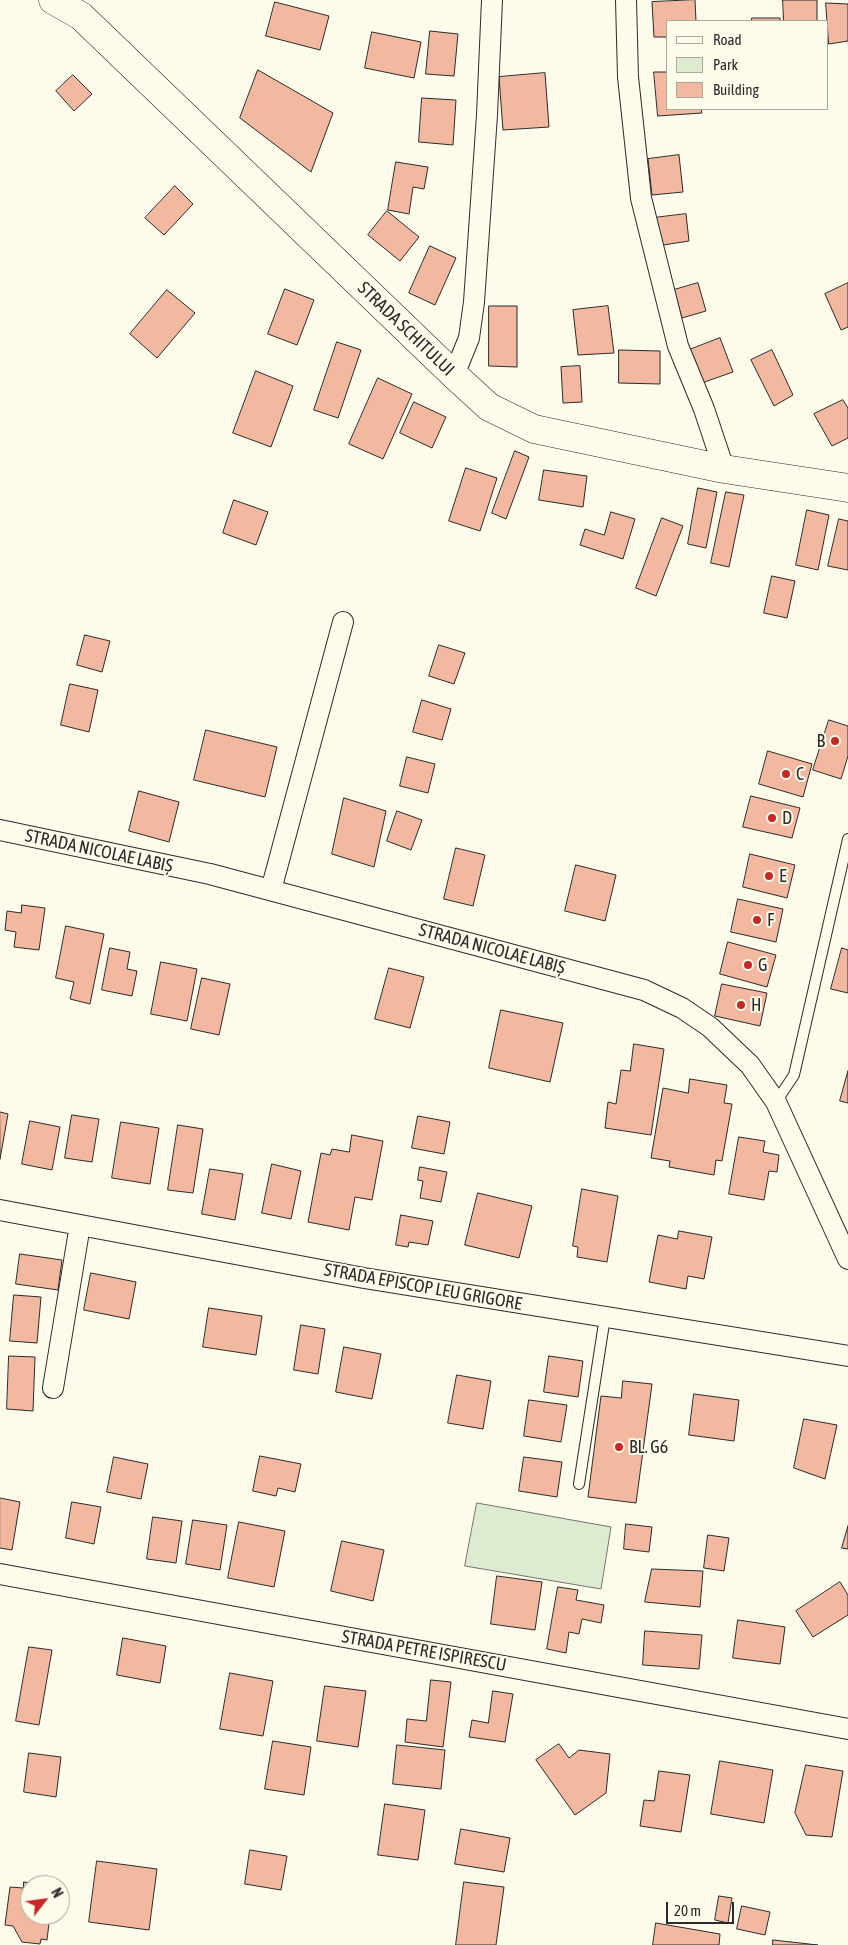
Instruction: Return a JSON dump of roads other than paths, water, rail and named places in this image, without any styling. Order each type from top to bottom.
[{"type":"main road","name":"STRADA SCHITULUI","points":[[53,0],[82,8],[454,375],[489,407],[534,429],[724,469],[843,483]]},
{"type":"street","points":[[454,375],[469,338],[474,302],[487,116],[492,0]]},
{"type":"street","points":[[626,0],[628,77],[641,198],[678,346],[704,409],[724,469]]},
{"type":"street","points":[[271,890],[342,622]]},
{"type":"street","name":"STRADA NICOLAE LABIȘ","points":[[0,830],[210,874],[644,990],[682,1008],[710,1027],[750,1065],[776,1102],[848,1259]]},
{"type":"street","name":"STRADA EPISCOP LEU GRIGORE","points":[[0,1210],[364,1278],[848,1356]]},
{"type":"street","points":[[53,1388],[80,1225]]},
{"type":"street","name":"STRADA PETRE ISPIRESCU","points":[[0,1574],[848,1728]]},
{"type":"lane","points":[[776,1102],[794,1075],[848,839]]},
{"type":"lane","points":[[579,1484],[605,1318]]},
{"type":"place","name":"B","points":[[835,741]]},
{"type":"place","name":"C","points":[[786,774]]},
{"type":"place","name":"D","points":[[772,818]]},
{"type":"place","name":"E","points":[[769,876]]},
{"type":"place","name":"F","points":[[757,920]]},
{"type":"place","name":"G","points":[[748,965]]},
{"type":"place","name":"H","points":[[741,1005]]},
{"type":"place","name":"BL. G6","points":[[619,1447]]}]
